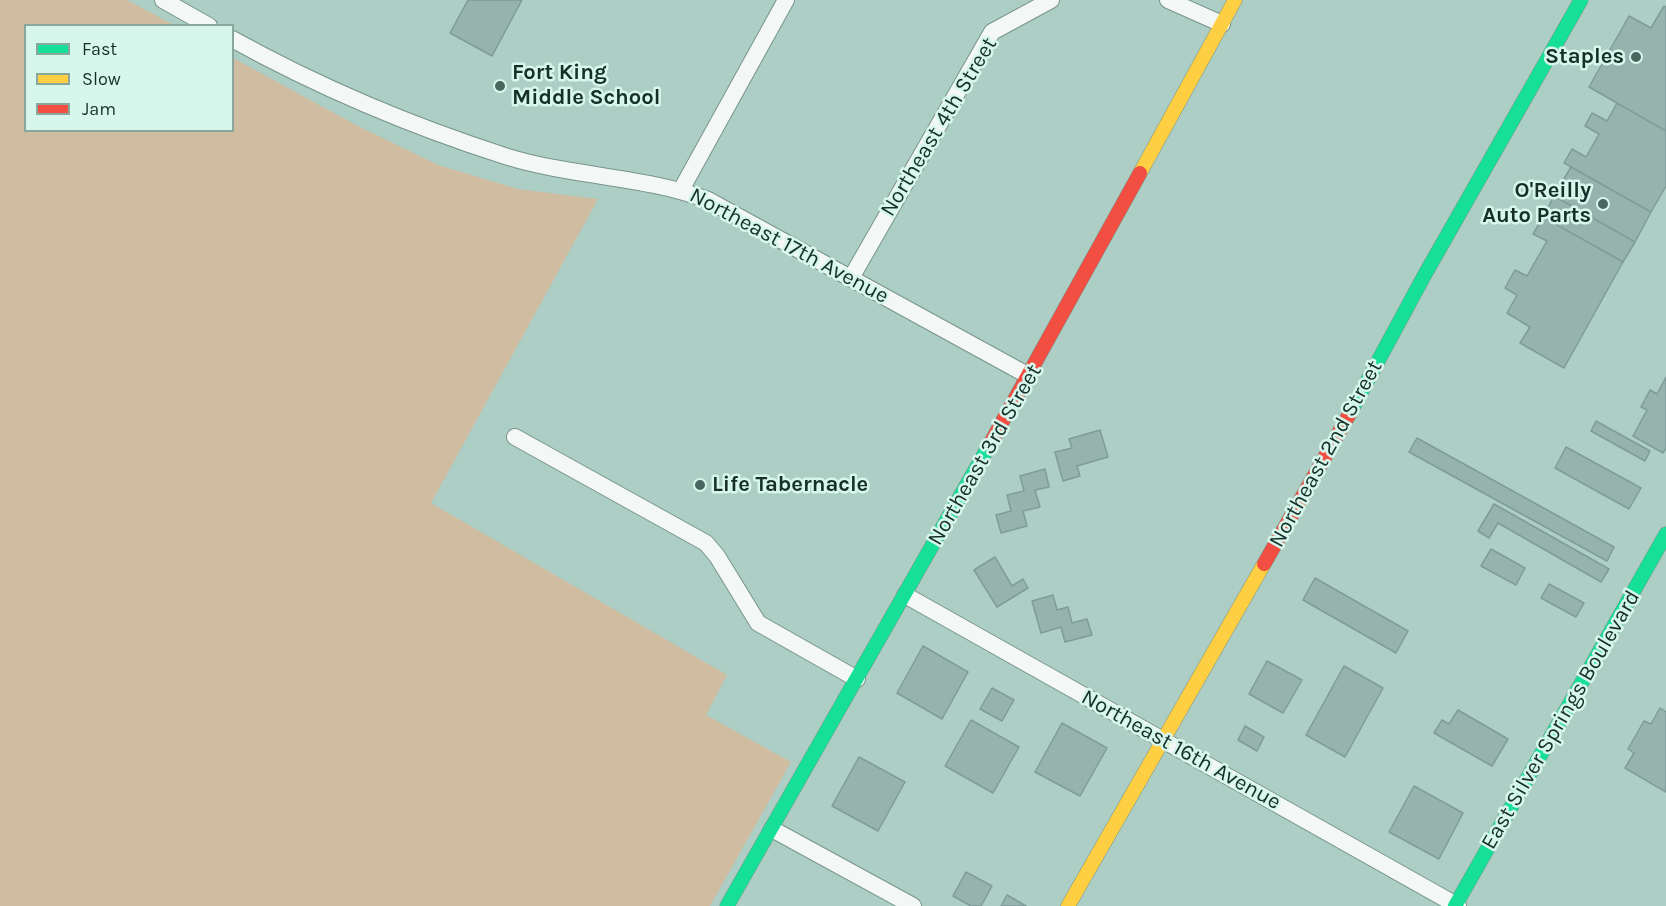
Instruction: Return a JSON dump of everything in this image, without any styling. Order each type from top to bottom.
[{"type":"street","points":[[163,0],[205,24]]},
{"type":"street","points":[[681,190],[786,0]]},
{"type":"street","name":"Northeast 4th Street","points":[[851,278],[992,32],[1051,0]]},
{"type":"street","points":[[1168,0],[1222,24]]},
{"type":"street","name":"Northeast 3rd Street","points":[[727,906],[1029,376],[1235,0]]},
{"type":"street","name":"Northeast 2nd Street","points":[[1068,906],[1345,423],[1424,276],[1581,0]]},
{"type":"street","name":"Northeast 17th Avenue","points":[[234,40],[377,108],[509,157],[574,172],[681,190],[708,200],[1029,376]]},
{"type":"street","points":[[515,437],[706,543],[717,556],[758,623],[857,679]]},
{"type":"street","name":"East Silver Springs Boulevard","points":[[1456,906],[1666,534]]},
{"type":"street","name":"Northeast 16th Avenue","points":[[905,595],[1456,906]]},
{"type":"street","points":[[772,829],[913,906]]},
{"type":"shaded area","points":[[0,0],[127,0],[172,24],[24,24],[24,132],[234,132],[234,59],[358,126],[438,165],[518,189],[598,199],[431,503],[727,675],[706,715],[791,762],[710,906],[0,906]]},
{"type":"building","points":[[468,0],[522,0],[492,56],[450,33]]},
{"type":"building","name":"Staples","points":[[1664,6],[1666,7],[1666,131],[1589,87],[1629,16],[1651,28]]},
{"type":"building","points":[[1617,103],[1666,131],[1666,186],[1651,212],[1564,163],[1572,149],[1586,157],[1599,134],[1585,126],[1592,113],[1607,121]]},
{"type":"building","name":"O'Reilly Auto Parts","points":[[1571,167],[1651,212],[1635,242],[1554,196]]},
{"type":"building","points":[[1554,196],[1635,242],[1623,262],[1543,217]]},
{"type":"building","points":[[1543,217],[1623,262],[1564,368],[1520,343],[1530,327],[1507,313],[1517,295],[1505,288],[1515,270],[1527,276],[1547,241],[1533,234]]},
{"type":"building","points":[[1666,377],[1666,448],[1663,453],[1633,436],[1647,410],[1641,407],[1650,390],[1657,394]]},
{"type":"building","points":[[1596,421],[1650,451],[1645,461],[1591,431]]},
{"type":"building","points":[[1100,430],[1108,457],[1077,466],[1080,476],[1063,481],[1055,452],[1072,448],[1069,439]]},
{"type":"building","points":[[1417,438],[1614,547],[1607,561],[1409,452]]},
{"type":"building","points":[[1566,447],[1641,488],[1629,509],[1555,468]]},
{"type":"building","points":[[1045,469],[1049,487],[1035,490],[1040,507],[1023,511],[1027,526],[1001,533],[996,515],[1011,511],[1007,495],[1024,491],[1020,476]]},
{"type":"building","points":[[1494,504],[1609,569],[1601,582],[1498,523],[1489,538],[1478,531]]},
{"type":"building","points":[[1491,549],[1525,568],[1516,585],[1481,566]]},
{"type":"building","points":[[995,557],[1012,586],[1023,579],[1028,588],[997,607],[974,570]]},
{"type":"building","points":[[1315,578],[1408,631],[1396,653],[1303,600]]},
{"type":"building","points":[[1549,584],[1584,603],[1576,617],[1541,598]]},
{"type":"building","points":[[1053,595],[1057,610],[1068,607],[1072,623],[1087,619],[1092,635],[1065,642],[1061,627],[1041,633],[1032,601]]},
{"type":"building","points":[[923,646],[968,672],[942,719],[897,693]]},
{"type":"building","points":[[1267,661],[1302,680],[1283,713],[1249,694]]},
{"type":"building","points":[[1344,666],[1383,688],[1345,757],[1306,735]]},
{"type":"building","points":[[992,688],[1014,700],[1002,721],[980,709]]},
{"type":"building","points":[[1660,708],[1666,712],[1666,792],[1625,768],[1634,753],[1628,749],[1644,721],[1651,724]]},
{"type":"building","points":[[1458,710],[1508,739],[1492,766],[1434,733],[1442,720],[1449,724]]},
{"type":"building","points":[[971,720],[1019,747],[993,793],[945,766]]},
{"type":"building","points":[[1062,723],[1107,748],[1080,796],[1035,772]]},
{"type":"building","points":[[1245,726],[1264,737],[1257,751],[1238,740]]},
{"type":"building","points":[[859,757],[905,782],[878,831],[832,806]]},
{"type":"building","points":[[1414,786],[1463,813],[1439,859],[1389,832]]},
{"type":"building","points":[[966,872],[992,886],[981,906],[971,906],[953,896]]},
{"type":"building","points":[[1007,895],[1026,906],[1001,906]]},
{"type":"traffic: fast","points":[[1350,413],[1424,276],[1581,0]]},
{"type":"traffic: fast","points":[[727,906],[990,444]]},
{"type":"traffic: fast","points":[[1455,906],[1666,534]]},
{"type":"traffic: slow","points":[[1140,173],[1235,0]]},
{"type":"traffic: slow","points":[[1068,906],[1264,564]]},
{"type":"traffic: jam","points":[[990,444],[1140,173]]},
{"type":"traffic: jam","points":[[1264,564],[1350,413]]},
{"type":"place","name":"Staples","points":[[1636,57]]},
{"type":"place","name":"Fort King Middle School","points":[[500,86]]},
{"type":"place","name":"O'Reilly Auto Parts","points":[[1603,204]]},
{"type":"place","name":"Life Tabernacle","points":[[700,485]]}]
